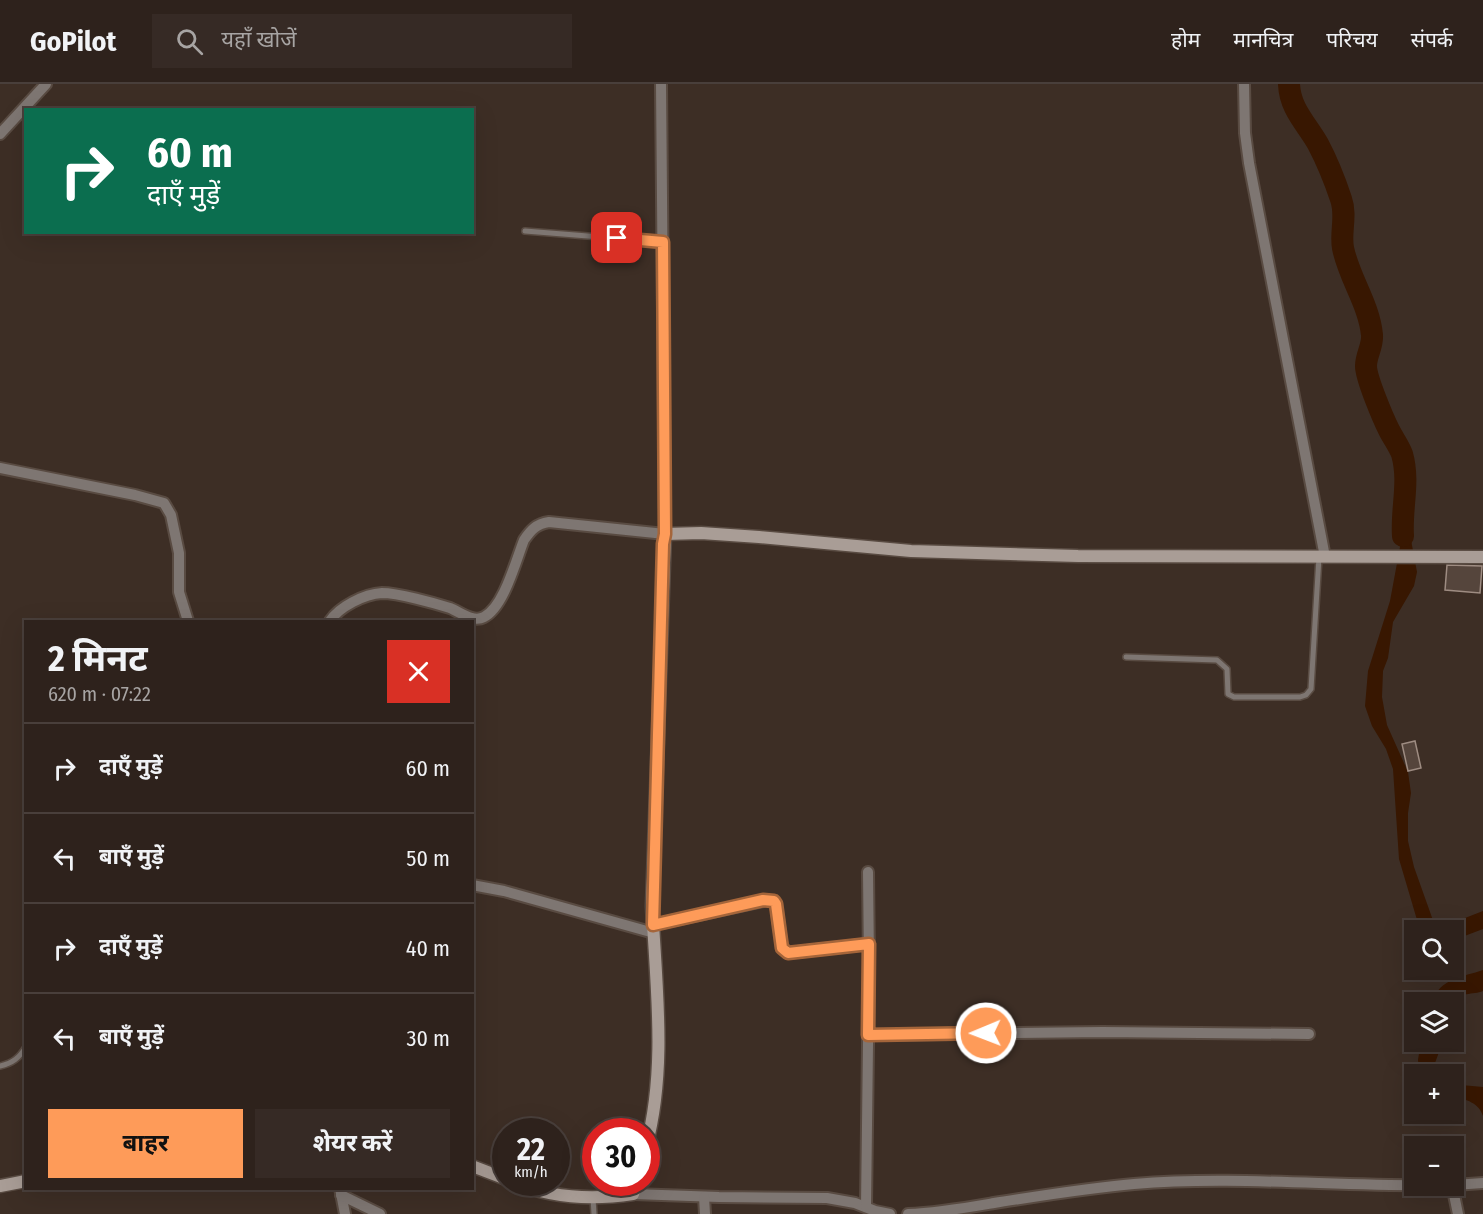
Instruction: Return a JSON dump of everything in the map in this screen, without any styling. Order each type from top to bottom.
[{"type":"street","points":[[0,134],[46,84]]},
{"type":"street","points":[[654,1118],[658,1085],[653,929],[665,534],[661,84]]},
{"type":"street","points":[[1245,84],[1245,133],[1249,163],[1322,557]]},
{"type":"street","points":[[0,468],[164,503],[171,515],[179,554],[178,592],[188,620]]},
{"type":"street","points":[[331,620],[340,610],[380,593],[441,606],[477,620],[483,618],[500,601],[524,540],[530,531],[541,523],[549,522],[665,534],[701,533],[759,537],[923,552],[1078,556],[1483,557]]},
{"type":"street","points":[[866,1207],[868,872]]},
{"type":"street","points":[[474,885],[653,929],[768,900],[776,904],[782,948],[788,953],[869,944]]},
{"type":"street","points":[[868,1035],[1103,1032],[1309,1034]]},
{"type":"street","points":[[474,1167],[492,1174]]},
{"type":"street","points":[[0,1186],[24,1181]]},
{"type":"street","points":[[908,1214],[1134,1184],[1250,1181],[1404,1186]]},
{"type":"street","points":[[1464,1184],[1483,1183]]},
{"type":"street","points":[[660,1191],[704,1197],[826,1198],[855,1203],[890,1214]]},
{"type":"street","points":[[341,1192],[345,1214]]},
{"type":"street","points":[[341,1192],[380,1214]]},
{"type":"street","points":[[565,1196],[593,1198],[611,1196]]},
{"type":"street","points":[[1455,1196],[1458,1214]]},
{"type":"street","points":[[704,1197],[705,1214]]},
{"type":"lane","points":[[525,231],[663,242]]},
{"type":"lane","points":[[1126,657],[1217,660],[1227,669],[1228,694],[1234,698],[1306,695],[1311,689],[1322,557]]},
{"type":"lane","points":[[0,1066],[20,1057],[24,1050]]},
{"type":"lane","points":[[593,1198],[594,1214]]},
{"type":"shaded area","points":[[1399,504],[1411,506],[1408,524],[1417,572],[1414,586],[1393,622],[1388,658],[1383,671],[1382,697],[1387,725],[1408,772],[1411,793],[1408,841],[1414,867],[1433,920],[1417,920],[1399,859],[1393,769],[1365,706],[1368,671],[1390,601],[1400,547],[1395,520]]},
{"type":"shaded area","points":[[1483,911],[1483,929],[1464,936],[1464,920],[1460,920]]},
{"type":"shaded area","points":[[1483,970],[1483,991],[1464,995],[1464,992],[1438,992],[1446,983],[1453,980],[1464,980],[1464,976]]},
{"type":"shaded area","points":[[1419,1052],[1439,1052],[1436,1064],[1419,1064]]},
{"type":"shaded area","points":[[1464,1085],[1483,1087],[1483,1116],[1475,1105],[1464,1099]]},
{"type":"building","points":[[1447,565],[1482,566],[1480,593],[1445,590]]},
{"type":"building","points":[[1415,741],[1421,768],[1408,771],[1402,744]]},
{"type":"waterway","points":[[1289,84],[1295,108],[1321,151],[1343,205],[1343,248],[1367,313],[1372,335],[1366,362],[1367,372],[1379,408],[1401,451],[1404,464],[1403,536]]},
{"type":"route","points":[[617,238],[663,242],[665,534],[653,925],[763,900],[774,901],[782,948],[788,953],[869,944],[868,1035],[986,1033]]}]
